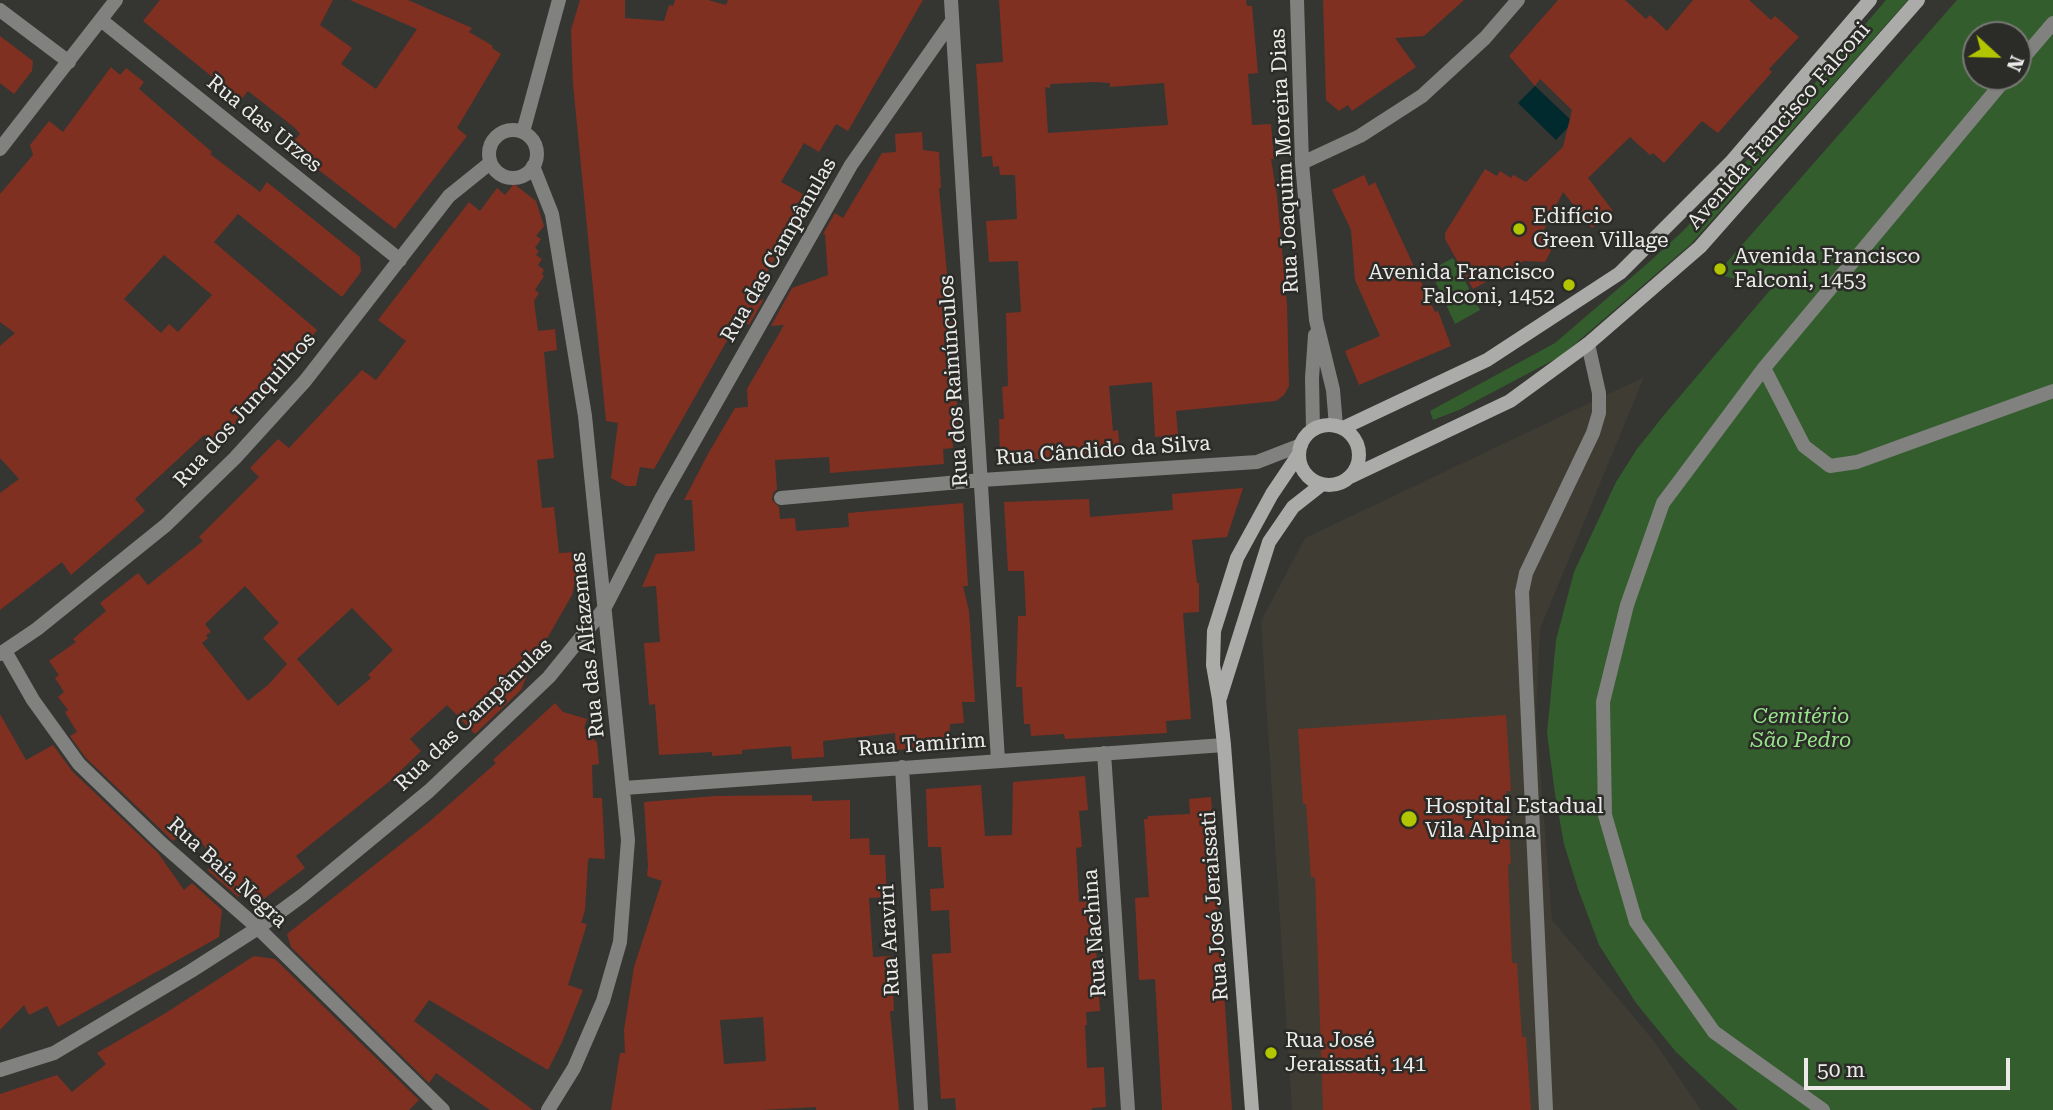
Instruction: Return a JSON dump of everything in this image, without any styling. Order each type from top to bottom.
[{"type":"main road","name":"Avenida Francisco Falconi","points":[[1339,427],[1487,360],[1620,273],[1731,162],[1870,0]]},
{"type":"main road","name":"Avenida Francisco Falconi","points":[[1350,477],[1510,401],[1588,344],[1700,247],[1918,0]]},
{"type":"main road","points":[[1328,425],[1339,427],[1356,442],[1359,460],[1350,477],[1342,483],[1321,485],[1293,507],[1269,542],[1219,699],[1213,665],[1214,631],[1237,558],[1272,494],[1313,430],[1328,425]]},
{"type":"main road","points":[[1300,450],[1305,474],[1321,485]]},
{"type":"main road","name":"Rua José Jeraissati","points":[[1219,699],[1252,1110]]},
{"type":"street","points":[[0,149],[116,0]]},
{"type":"street","points":[[523,132],[559,0]]},
{"type":"street","name":"Rua dos Rainúnculos","points":[[951,0],[998,760]]},
{"type":"street","name":"Rua Joaquim Moreira Dias","points":[[1297,0],[1302,163],[1316,320],[1339,427]]},
{"type":"street","points":[[1302,163],[1360,136],[1422,96],[1485,38],[1518,0]]},
{"type":"street","points":[[0,10],[68,62]]},
{"type":"street","name":"Rua das Urzes","points":[[101,20],[400,260]]},
{"type":"street","name":"Rua das Campânulas","points":[[0,1070],[54,1053],[258,928],[303,895],[429,791],[550,677],[604,609],[661,499],[851,165],[952,22]]},
{"type":"street","points":[[2032,48],[2053,23]]},
{"type":"street","points":[[1823,1110],[1714,1032],[1636,922],[1605,815],[1603,702],[1627,605],[1663,503],[1764,368],[1995,91]]},
{"type":"street","points":[[512,130],[523,132],[534,144],[536,155],[533,166],[525,174],[508,177],[498,173],[491,163],[489,152],[496,136],[512,130]]},
{"type":"street","name":"Rua dos Junquilhos","points":[[2,652],[37,629],[166,525],[235,458],[305,381],[449,196],[491,163]]},
{"type":"street","name":"Rua das Alfazemas","points":[[533,166],[552,214],[586,415],[628,840],[620,942],[603,1001],[574,1068],[548,1110]]},
{"type":"street","name":"Rua Joaquim Moreira Dias","points":[[1313,430],[1312,378],[1316,320]]},
{"type":"street","points":[[1546,1110],[1522,592],[1525,573],[1593,433],[1599,413],[1599,393],[1588,344]]},
{"type":"street","points":[[1764,368],[1804,446],[1830,466],[1857,462],[2053,391]]},
{"type":"street","name":"Rua Cândido da Silva","points":[[781,498],[982,480],[1257,462],[1300,450]]},
{"type":"street","name":"Rua Baia Negra","points":[[2,652],[33,701],[79,764],[160,843],[258,928],[443,1110]]},
{"type":"street","name":"Rua Tamirim","points":[[624,788],[1224,745]]},
{"type":"street","name":"Rua Nachina","points":[[1104,753],[1128,1110]]},
{"type":"street","name":"Rua Araviri","points":[[902,767],[921,1110]]},
{"type":"shaded area","name":"Hospital Estadual Vila Alpina","points":[[1644,377],[1540,629],[1536,717],[1552,920],[1654,1041],[1701,1110],[1292,1110],[1261,621],[1305,538]]},
{"type":"green space","points":[[1886,0],[1908,0],[1691,244],[1561,356],[1459,410],[1433,420],[1430,411],[1555,343],[1684,230]]},
{"type":"green space","name":"Cemitério São Pedro","points":[[1957,0],[2053,0],[2053,1110],[1738,1110],[1676,1052],[1636,1003],[1599,945],[1564,844],[1555,794],[1547,733],[1556,640],[1574,572],[1616,482],[1637,449],[1664,415],[1771,289],[1724,276],[1720,270]]},
{"type":"green space","points":[[1453,258],[1480,310],[1455,324],[1430,270]]},
{"type":"water","points":[[1535,86],[1573,122],[1556,140],[1518,103]]},
{"type":"building","points":[[160,0],[333,0],[320,25],[352,48],[341,64],[376,89],[417,29],[350,0],[408,0],[472,28],[469,32],[501,54],[457,128],[467,136],[395,229],[289,147],[300,134],[295,128],[248,91],[241,100],[143,21]]},
{"type":"building","points":[[580,0],[625,0],[625,18],[664,21],[669,5],[673,6],[675,0],[708,0],[726,5],[728,0],[923,0],[848,131],[836,124],[819,152],[804,143],[781,182],[810,198],[748,305],[764,299],[749,325],[741,321],[741,316],[654,469],[640,467],[636,486],[626,486],[611,478],[618,423],[606,421],[573,84],[571,30]]},
{"type":"building","points":[[999,0],[1246,0],[1247,6],[1252,6],[1258,73],[1248,74],[1252,125],[1271,124],[1274,159],[1271,159],[1287,305],[1289,386],[1284,395],[1276,401],[1176,411],[1178,435],[1155,437],[1152,382],[1109,386],[1113,431],[1118,430],[1120,451],[1000,460],[999,419],[1004,419],[1002,387],[1008,386],[1006,313],[1021,312],[1018,261],[989,262],[986,221],[1017,219],[1015,175],[1000,175],[999,166],[993,167],[992,156],[982,157],[976,64],[1003,62]],"holes":[[[1110,83],[1110,87],[1164,83],[1168,125],[1048,133],[1045,87],[1050,88],[1050,84]]]},
{"type":"building","points":[[1323,0],[1464,0],[1424,36],[1395,38],[1416,67],[1352,111],[1348,105],[1339,111],[1326,100]]},
{"type":"building","points":[[1558,0],[1625,0],[1646,19],[1650,15],[1667,31],[1693,0],[1749,0],[1771,20],[1775,16],[1799,37],[1769,69],[1772,72],[1718,133],[1702,121],[1664,163],[1653,153],[1650,155],[1630,137],[1588,178],[1613,211],[1592,228],[1563,192],[1543,232],[1553,247],[1545,262],[1524,261],[1473,289],[1445,239],[1445,233],[1485,169],[1497,176],[1500,171],[1511,178],[1513,175],[1526,182],[1563,147],[1572,110],[1540,79],[1535,86],[1509,56]]},
{"type":"building","points":[[0,36],[33,61],[32,71],[14,94],[0,83]]},
{"type":"building","points":[[111,67],[120,75],[126,68],[144,82],[139,89],[212,152],[210,154],[260,192],[267,182],[360,257],[361,272],[342,297],[238,214],[214,242],[317,330],[295,360],[224,436],[219,431],[210,441],[204,435],[135,499],[145,511],[71,575],[62,562],[0,610],[0,493],[19,479],[0,458],[0,346],[15,333],[0,322],[0,194],[33,155],[30,145],[49,121],[63,132]],"holes":[[[164,255],[212,295],[178,332],[169,324],[161,333],[124,299]]]},
{"type":"building","points":[[922,132],[923,150],[939,152],[939,188],[954,348],[958,424],[951,424],[953,448],[943,449],[944,464],[830,473],[829,457],[775,460],[777,489],[772,500],[779,507],[780,519],[795,518],[796,531],[849,527],[848,513],[963,503],[968,586],[963,586],[969,611],[975,702],[962,702],[964,723],[950,724],[949,745],[896,750],[895,733],[823,741],[824,757],[792,759],[791,746],[742,750],[742,754],[712,756],[712,752],[659,755],[655,704],[649,705],[644,643],[660,642],[656,586],[642,587],[656,554],[695,551],[692,500],[684,500],[735,408],[748,407],[747,389],[784,325],[771,326],[792,288],[828,275],[823,234],[835,213],[843,218],[882,153],[896,152],[895,134]]},
{"type":"building","points":[[1364,175],[1369,186],[1375,182],[1435,312],[1438,311],[1451,346],[1359,385],[1345,351],[1380,336],[1355,280],[1351,230],[1332,190]]},
{"type":"building","points":[[514,184],[536,201],[544,226],[536,236],[541,239],[535,248],[539,251],[536,255],[542,259],[538,265],[544,270],[544,276],[535,290],[539,293],[534,301],[538,331],[555,329],[557,350],[544,352],[554,458],[537,460],[542,508],[554,507],[559,553],[579,552],[572,595],[529,670],[521,690],[475,734],[447,705],[410,739],[421,751],[390,781],[296,856],[305,868],[257,904],[247,891],[238,897],[207,870],[217,862],[189,827],[173,841],[86,758],[70,736],[77,732],[65,712],[68,710],[58,697],[64,692],[55,678],[59,675],[49,661],[76,642],[73,639],[106,611],[100,603],[138,573],[148,585],[203,541],[199,537],[259,477],[250,468],[278,439],[289,448],[362,370],[376,380],[406,341],[378,320],[469,202],[480,211],[497,188],[505,195]],"holes":[[[245,586],[279,623],[263,638],[287,664],[268,685],[248,701],[202,643],[211,632],[205,624]],[[352,608],[393,650],[368,675],[371,678],[338,706],[297,659]]]},
{"type":"building","points":[[1243,488],[1227,537],[1192,540],[1199,583],[1199,612],[1183,613],[1191,719],[1166,721],[1167,733],[1065,739],[1064,734],[1031,736],[1030,724],[1024,724],[1022,687],[1016,687],[1018,616],[1026,616],[1024,571],[1008,571],[1004,502],[1089,499],[1090,517],[1173,510],[1172,494]]},
{"type":"building","points":[[555,703],[563,712],[587,719],[584,728],[590,733],[588,736],[597,742],[599,764],[592,765],[593,798],[602,798],[605,859],[589,858],[588,861],[585,910],[581,923],[587,924],[568,985],[583,990],[562,1042],[548,1070],[429,1000],[414,1021],[533,1110],[490,1110],[436,1073],[429,1083],[291,947],[287,934],[429,822],[496,763],[493,760]]},
{"type":"building","points":[[0,714],[26,760],[53,745],[72,771],[158,853],[184,890],[192,883],[222,910],[219,937],[58,1027],[47,1006],[29,1015],[24,1005],[0,1030]]},
{"type":"building","points":[[1506,715],[1511,791],[1506,791],[1511,864],[1508,865],[1512,963],[1517,963],[1531,1110],[1323,1110],[1315,877],[1311,878],[1298,729]]},
{"type":"building","points":[[1085,776],[1088,810],[1079,811],[1082,847],[1076,848],[1079,902],[1093,901],[1100,1011],[1086,1012],[1087,1068],[1104,1067],[1106,1107],[1092,1110],[956,1110],[955,1098],[941,1099],[932,954],[951,953],[949,910],[931,911],[930,889],[944,888],[941,847],[928,847],[926,789],[981,785],[985,836],[1012,835],[1013,782]]},
{"type":"building","points":[[812,795],[812,801],[850,800],[850,839],[869,838],[870,855],[885,855],[887,897],[869,898],[873,957],[891,956],[894,1011],[890,1011],[899,1110],[816,1110],[816,1107],[762,1110],[611,1110],[620,1053],[625,1053],[624,1030],[634,967],[662,881],[647,876],[644,802],[715,796]],"holes":[[[763,1017],[766,1061],[724,1064],[720,1020]]]},
{"type":"building","points":[[1211,797],[1232,1110],[1162,1110],[1155,979],[1139,980],[1135,898],[1149,897],[1144,819],[1148,819],[1148,816],[1190,814],[1189,799]]},
{"type":"building","points":[[254,956],[275,959],[419,1100],[409,1110],[0,1110],[0,1094],[57,1075],[72,1092],[106,1064],[97,1053]]},
{"type":"place","name":"Edifício Green Village","points":[[1519,229]]},
{"type":"place","name":"Avenida Francisco Falconi, 1453","points":[[1720,269]]},
{"type":"place","name":"Avenida Francisco Falconi, 1452","points":[[1569,285]]},
{"type":"place","name":"Hospital Estadual Vila Alpina","points":[[1409,819]]},
{"type":"place","name":"Rua José Jeraissati, 141","points":[[1271,1053]]}]
